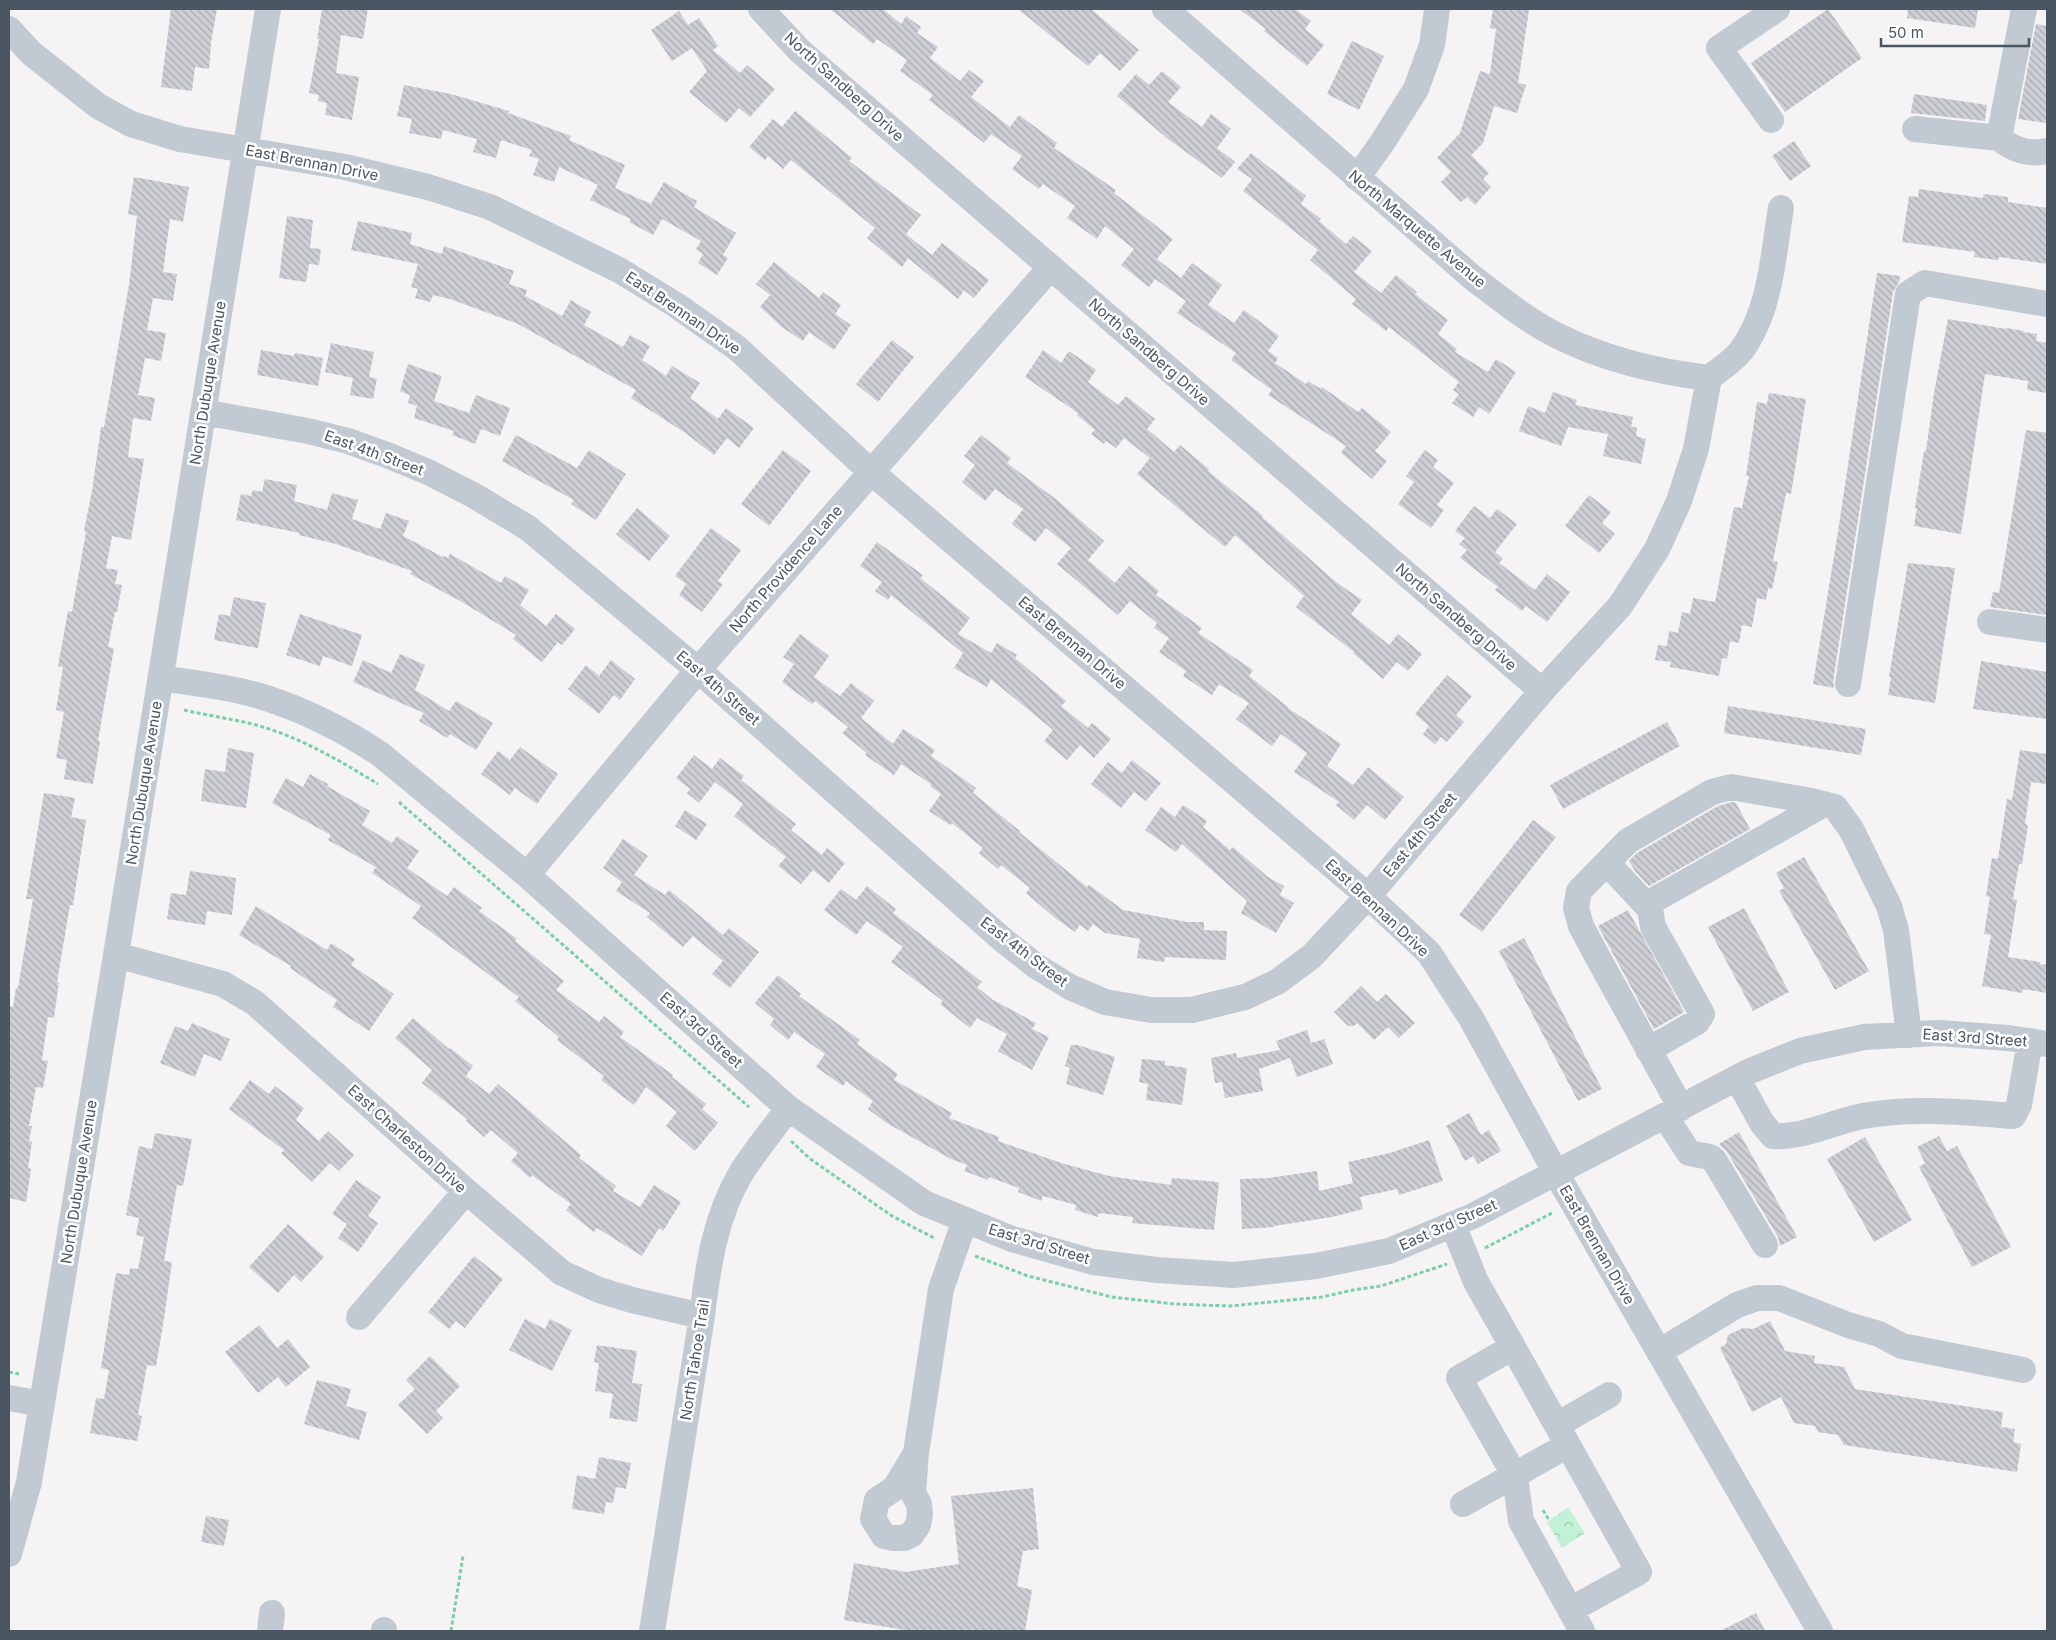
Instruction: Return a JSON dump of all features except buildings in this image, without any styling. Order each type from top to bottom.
[{"type":"street","name":"North Dubuque Avenue","points":[[9,1554],[29,1482],[161,678],[268,9]]},
{"type":"street","name":"North Sandberg Drive","points":[[761,9],[800,51],[1542,691]]},
{"type":"street","name":"North Marquette Avenue","points":[[1165,9],[1472,278],[1556,336],[1589,350],[1673,374],[1709,378]]},
{"type":"street","points":[[1357,178],[1416,89],[1432,45],[1438,9]]},
{"type":"street","points":[[1771,120],[1719,48],[1777,9]]},
{"type":"street","points":[[1999,138],[2024,9]]},
{"type":"street","name":"East Brennan Drive","points":[[9,29],[31,53],[98,106],[131,124],[180,139],[345,167],[428,187],[490,207],[619,270],[676,305],[737,348],[870,471],[1368,896],[1428,953],[1471,1018],[1556,1173],[1820,1631]]},
{"type":"street","points":[[1915,129],[1999,138],[2008,146],[2034,154],[2047,151]]},
{"type":"street","points":[[1709,378],[1740,352],[1757,326],[1767,292],[1781,208]]},
{"type":"street","name":"North Providence Lane","points":[[527,875],[698,670],[870,471],[1051,268]]},
{"type":"street","points":[[1848,684],[1908,294],[1925,283],[2047,304]]},
{"type":"street","name":"East 4th Street","points":[[203,412],[308,431],[348,441],[419,469],[473,495],[528,528],[698,670],[1002,940],[1036,966],[1070,988],[1105,1002],[1151,1010],[1192,1010],[1245,997],[1277,982],[1312,956],[1368,896],[1542,691],[1620,606],[1657,549],[1679,501],[1696,449],[1709,378]]},
{"type":"street","points":[[1990,622],[2047,630]]},
{"type":"street","name":"East 3rd Street","points":[[161,678],[262,697],[297,710],[354,737],[380,754],[527,875],[788,1108],[924,1202],[1012,1239],[1092,1262],[1157,1270],[1234,1275],[1316,1266],[1389,1251],[1453,1225],[1737,1078],[1800,1051],[1864,1038],[1938,1033],[2039,1043]]},
{"type":"street","points":[[1765,1245],[1714,1160],[1710,1157],[1688,1153],[1648,1050],[1581,926],[1576,908],[1579,891],[1628,841],[1712,792],[1732,787],[1835,807],[1851,829],[1889,906],[1896,930],[1910,1035]]},
{"type":"street","points":[[1648,1050],[1697,1022],[1702,1014],[1652,927],[1650,909],[1654,900],[1824,804]]},
{"type":"street","points":[[1607,863],[1650,909]]},
{"type":"street","name":"East Charleston Drive","points":[[116,955],[223,984],[255,1003],[466,1192],[562,1272],[599,1290],[632,1300],[702,1316]]},
{"type":"street","points":[[1737,1078],[1762,1123],[1773,1136],[1789,1137],[1862,1116],[1923,1110],[2013,1116],[2019,1105],[2039,1043]]},
{"type":"street","name":"North Tahoe Trail","points":[[652,1631],[709,1263],[720,1216],[741,1173],[788,1108]]},
{"type":"street","points":[[359,1317],[466,1192]]},
{"type":"street","points":[[916,1452],[941,1289],[966,1220]]},
{"type":"street","points":[[1453,1225],[1476,1282],[1639,1572],[1576,1621],[1521,1521],[1515,1476],[1459,1378],[1512,1347]]},
{"type":"street","points":[[1659,1352],[1737,1305],[1757,1298],[1779,1298],[1848,1325],[1879,1334],[1902,1346],[2023,1370]]},
{"type":"street","points":[[1462,1504],[1515,1476],[1609,1395]]},
{"type":"street","points":[[9,1398],[42,1404]]},
{"type":"path","points":[[184,710],[248,723],[297,740],[341,761],[380,785]]},
{"type":"path","points":[[392,796],[751,1108]]},
{"type":"path","points":[[790,1138],[792,1143],[808,1158],[892,1216],[955,1249]]},
{"type":"path","points":[[9,1372],[19,1374]]},
{"type":"path","points":[[450,1631],[463,1556]]},
{"type":"green space","points":[[1568,1507],[1585,1533],[1562,1548],[1547,1522]]}]
